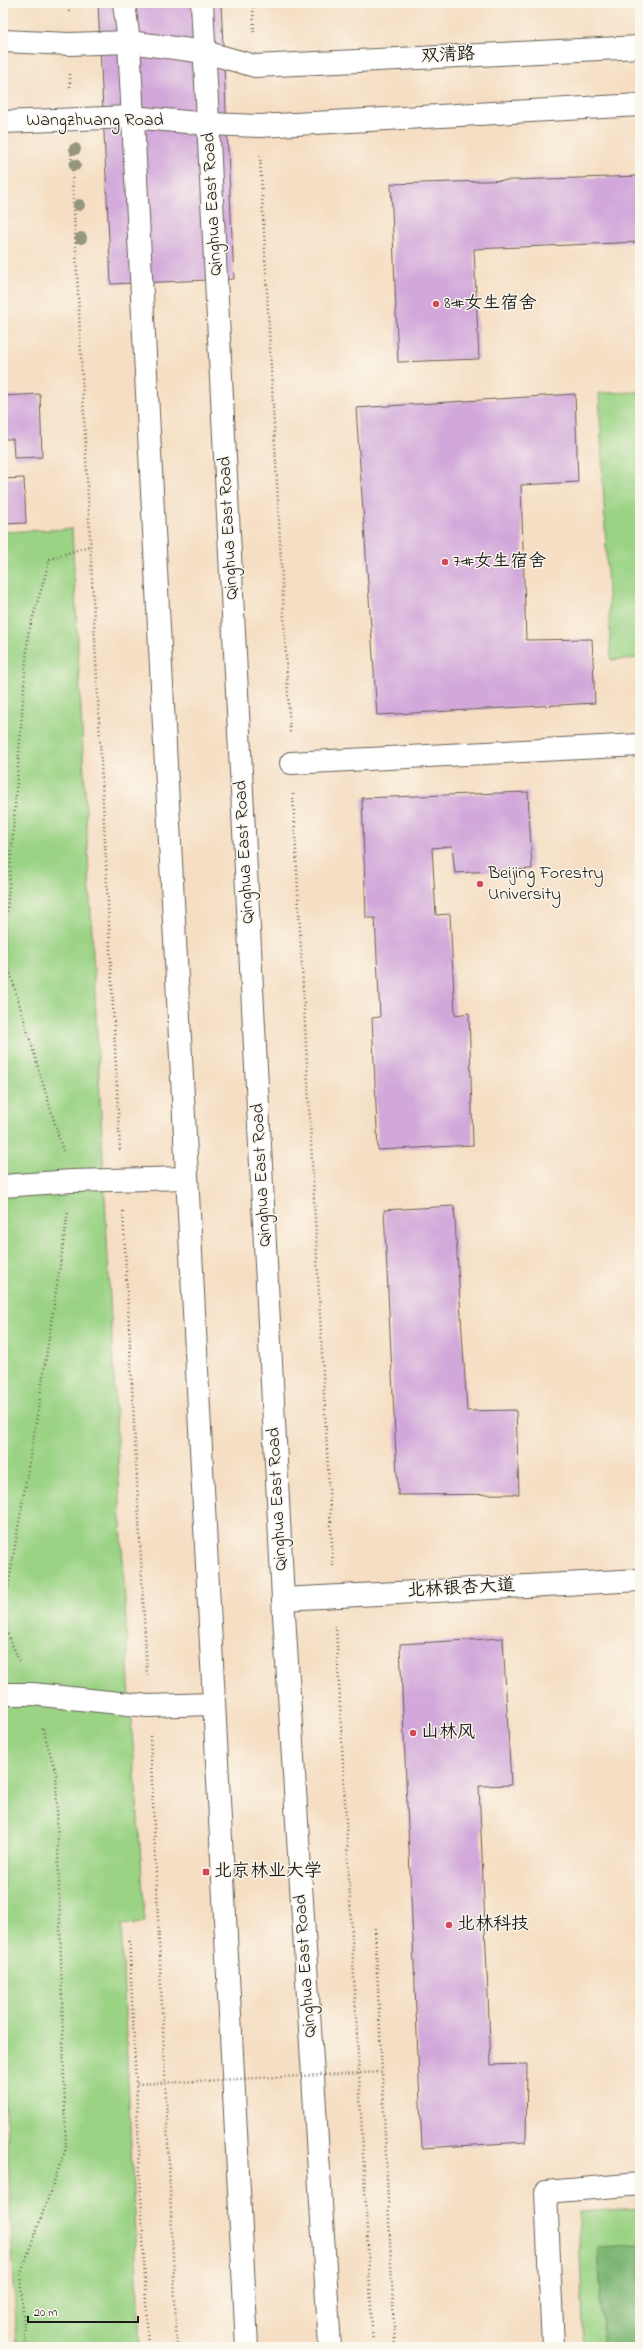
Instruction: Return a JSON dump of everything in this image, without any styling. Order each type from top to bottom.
[{"type":"main road","points":[[124,3],[129,42],[131,117],[213,1704],[248,2347]]},
{"type":"main road","name":"Qinghua East Road","points":[[202,3],[283,1599],[330,2347]]},
{"type":"main road","points":[[3,41],[69,44],[129,42],[205,52]]},
{"type":"main road","name":"双清路","points":[[205,52],[256,66],[640,47]]},
{"type":"main road","points":[[259,126],[640,105]]},
{"type":"main road","name":"Wangzhuang Road","points":[[3,122],[131,117],[209,124],[259,126]]},
{"type":"main road","points":[[292,763],[640,745]]},
{"type":"main road","points":[[3,1186],[72,1181],[186,1178]]},
{"type":"main road","name":"北林银杏大道","points":[[283,1599],[640,1580]]},
{"type":"main road","points":[[3,1694],[32,1694],[148,1706],[213,1704]]},
{"type":"main road","points":[[553,2347],[546,2192],[640,2184]]},
{"type":"path","points":[[259,126],[373,2347]]},
{"type":"path","points":[[3,1617],[38,1410],[72,1181],[4,952],[28,634],[50,560],[89,546]]},
{"type":"path","points":[[3,1623],[32,1694],[56,1772],[66,2148],[20,2276],[26,2347]]},
{"type":"path","points":[[375,1928],[395,2347]]},
{"type":"path","points":[[129,1937],[148,2347]]},
{"type":"path","points":[[136,2084],[382,2072]]},
{"type":"green space","points":[[640,392],[640,658],[611,660],[599,393]]},
{"type":"green space","points":[[72,529],[129,1684],[145,1922],[121,1925],[140,2347],[17,2347],[3,2052],[3,532]]},
{"type":"green space","points":[[640,2208],[640,2347],[584,2347],[578,2212]]},
{"type":"green space","points":[[640,2245],[640,2347],[603,2347],[597,2247]]},
{"type":"building","points":[[98,3],[221,3],[234,279],[111,284]]},
{"type":"building","name":"8#女生宿舍","points":[[640,176],[640,242],[474,249],[479,359],[398,362],[391,184]]},
{"type":"building","points":[[40,394],[42,457],[14,458],[13,439],[3,439],[3,396]]},
{"type":"building","name":"7#女生宿舍","points":[[575,394],[578,482],[521,485],[526,640],[592,639],[595,703],[377,715],[356,408]]},
{"type":"building","points":[[24,478],[26,523],[3,524],[3,479]]},
{"type":"building","points":[[528,792],[532,869],[455,873],[452,846],[432,848],[436,915],[450,914],[455,1015],[469,1013],[473,1145],[378,1150],[372,1018],[380,1017],[375,918],[366,918],[362,798]]},
{"type":"building","points":[[454,1206],[467,1411],[516,1410],[519,1494],[398,1495],[384,1210]]},
{"type":"building","name":"北林科技","points":[[503,1638],[511,1785],[479,1786],[491,2065],[527,2064],[526,2142],[422,2148],[400,1644]]},
{"type":"place","name":"8#女生宿舍","points":[[436,304]]},
{"type":"place","name":"7#女生宿舍","points":[[445,562]]},
{"type":"place","name":"Beijing Forestry University","points":[[480,884]]},
{"type":"place","name":"山林风","points":[[413,1733]]},
{"type":"place","name":"北京林业大学","points":[[206,1872]]},
{"type":"place","name":"北林科技","points":[[449,1925]]}]
